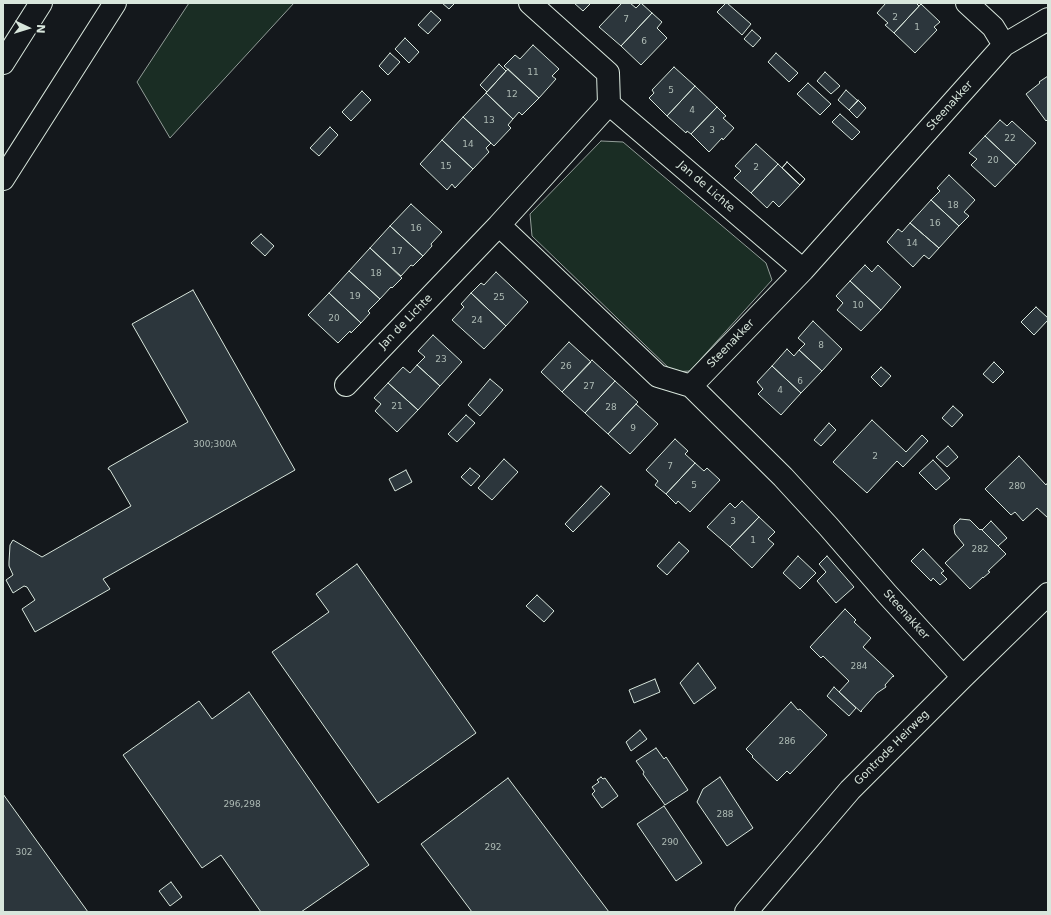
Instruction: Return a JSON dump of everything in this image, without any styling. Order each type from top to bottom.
[{"type":"main road","points":[[3,63],[41,3]]},
{"type":"main road","points":[[3,180],[115,3]]},
{"type":"main road","points":[[530,3],[608,73],[609,104]]},
{"type":"main road","points":[[967,3],[993,27],[1004,45]]},
{"type":"main road","name":"Steenakker","points":[[963,677],[892,600],[783,477],[691,386],[802,270],[1004,45],[1048,19]]},
{"type":"main road","name":"Jan de Lichte","points":[[346,385],[499,225],[609,104],[802,270]]},
{"type":"main road","points":[[499,225],[658,376],[691,386]]},
{"type":"main road","name":"Gontrode Heirweg","points":[[746,912],[850,790],[1048,594]]},
{"type":"green space","points":[[189,3],[294,3],[170,138],[137,82]]},
{"type":"green space","points":[[601,141],[623,142],[766,263],[772,280],[690,371],[673,372],[532,236],[530,214]]},
{"type":"building","points":[[442,3],[455,3],[449,9]]},
{"type":"building","points":[[574,3],[591,3],[583,11]]},
{"type":"building","points":[[622,3],[630,3],[636,8],[641,3],[652,13],[621,46],[599,27]]},
{"type":"building","points":[[726,3],[751,24],[742,35],[717,12]]},
{"type":"building","points":[[886,3],[916,3],[919,6],[894,33],[885,25],[888,23],[877,13]]},
{"type":"building","points":[[921,4],[940,22],[934,27],[937,30],[915,53],[894,33]]},
{"type":"building","points":[[431,11],[441,20],[428,34],[418,25]]},
{"type":"building","points":[[652,13],[662,22],[657,28],[667,38],[641,65],[621,46]]},
{"type":"building","points":[[752,30],[761,38],[753,47],[744,39]]},
{"type":"building","points":[[405,38],[419,52],[409,63],[395,49]]},
{"type":"building","points":[[533,45],[559,69],[552,76],[556,79],[539,98],[504,66],[515,55],[520,59]]},
{"type":"building","points":[[390,53],[400,62],[388,75],[379,66]]},
{"type":"building","points":[[776,53],[798,73],[789,82],[768,62]]},
{"type":"building","points":[[499,64],[506,71],[487,92],[480,85]]},
{"type":"building","points":[[674,67],[695,86],[667,116],[649,98],[654,93],[652,90]]},
{"type":"building","points":[[508,69],[539,98],[522,115],[519,112],[513,119],[486,93]]},
{"type":"building","points":[[825,72],[840,86],[831,94],[817,81]]},
{"type":"building","points":[[1048,76],[1048,119],[1046,121],[1026,94]]},
{"type":"building","points":[[808,83],[831,104],[820,115],[797,94]]},
{"type":"building","points":[[695,86],[717,107],[691,134],[687,131],[686,133],[667,116]]},
{"type":"building","points":[[846,90],[858,101],[849,110],[838,100]]},
{"type":"building","points":[[362,91],[371,100],[351,121],[342,112]]},
{"type":"building","points":[[486,93],[513,119],[508,125],[511,128],[494,146],[463,117]]},
{"type":"building","points":[[858,100],[866,108],[857,118],[849,110]]},
{"type":"building","points":[[717,107],[726,116],[723,118],[734,128],[709,152],[691,134]]},
{"type":"building","points":[[840,114],[860,132],[852,140],[832,122]]},
{"type":"building","points":[[463,117],[491,143],[486,148],[489,152],[473,169],[442,140]]},
{"type":"building","points":[[1000,120],[1007,126],[1012,121],[1036,143],[1016,165],[985,136]]},
{"type":"building","points":[[330,127],[338,135],[319,156],[310,148]]},
{"type":"building","points":[[985,136],[1016,165],[995,187],[971,165],[977,159],[969,153]]},
{"type":"building","points":[[442,140],[473,169],[455,188],[452,184],[447,190],[420,164]]},
{"type":"building","points":[[756,144],[778,164],[751,193],[734,178],[741,171],[735,166]]},
{"type":"building","points":[[787,162],[805,179],[800,185],[782,168]]},
{"type":"building","points":[[787,162],[805,179],[800,185],[782,168]]},
{"type":"building","points":[[778,164],[800,185],[779,207],[773,201],[767,208],[751,193]]},
{"type":"building","points":[[949,175],[975,200],[964,212],[969,216],[959,226],[931,200],[940,191],[937,188]]},
{"type":"building","points":[[931,200],[959,226],[939,248],[910,223]]},
{"type":"building","points":[[411,204],[442,232],[423,256],[390,226]]},
{"type":"building","points":[[910,223],[939,248],[929,259],[924,255],[913,267],[887,242],[898,229],[902,232]]},
{"type":"building","points":[[390,226],[423,256],[413,266],[411,265],[401,276],[370,248]]},
{"type":"building","points":[[261,234],[274,246],[265,256],[251,243]]},
{"type":"building","points":[[370,248],[402,278],[380,299],[349,271]]},
{"type":"building","points":[[865,265],[872,272],[878,265],[901,287],[881,310],[850,281]]},
{"type":"building","points":[[349,271],[380,299],[368,311],[370,313],[361,323],[329,293]]},
{"type":"building","points":[[496,272],[528,302],[506,326],[471,293],[481,283],[484,285]]},
{"type":"building","points":[[850,281],[881,310],[861,331],[837,310],[843,303],[836,296]]},
{"type":"building","points":[[193,290],[295,470],[103,579],[110,589],[35,632],[22,609],[35,600],[27,587],[24,586],[13,593],[6,580],[13,575],[9,566],[10,545],[13,540],[42,557],[131,506],[108,469],[109,467],[188,422],[132,324]]},
{"type":"building","points":[[329,293],[361,323],[338,343],[308,315]]},
{"type":"building","points":[[471,293],[506,326],[484,349],[452,320],[464,307],[461,304]]},
{"type":"building","points":[[1036,307],[1048,318],[1048,320],[1034,335],[1021,322]]},
{"type":"building","points":[[813,321],[842,349],[822,371],[799,350],[805,344],[798,338]]},
{"type":"building","points":[[433,335],[462,362],[440,386],[417,365],[425,357],[418,351]]},
{"type":"building","points":[[569,342],[591,362],[562,392],[541,372]]},
{"type":"building","points":[[787,349],[794,356],[799,350],[822,371],[801,393],[772,366]]},
{"type":"building","points":[[592,360],[615,381],[585,413],[562,392]]},
{"type":"building","points":[[994,362],[1004,372],[993,383],[983,374]]},
{"type":"building","points":[[417,365],[440,386],[418,410],[388,383],[403,367],[410,373]]},
{"type":"building","points":[[772,366],[801,393],[781,415],[758,394],[763,389],[757,382]]},
{"type":"building","points":[[881,367],[891,376],[881,387],[871,377]]},
{"type":"building","points":[[490,379],[503,390],[480,416],[468,405]]},
{"type":"building","points":[[615,381],[638,402],[608,434],[585,413]]},
{"type":"building","points":[[388,383],[418,410],[397,432],[375,411],[381,404],[374,398]]},
{"type":"building","points":[[636,404],[658,424],[630,454],[608,434]]},
{"type":"building","points":[[953,406],[963,415],[952,427],[942,418]]},
{"type":"building","points":[[466,415],[475,423],[457,442],[448,434]]},
{"type":"building","points":[[872,420],[906,452],[922,435],[928,441],[903,467],[897,461],[867,493],[833,462]]},
{"type":"building","points":[[829,423],[836,430],[821,446],[814,440]]},
{"type":"building","points":[[675,439],[688,451],[685,454],[695,463],[666,494],[655,485],[658,481],[646,470]]},
{"type":"building","points":[[948,446],[958,457],[947,467],[936,457]]},
{"type":"building","points":[[1019,456],[1046,485],[1048,482],[1048,518],[1037,508],[1023,521],[1015,512],[1011,515],[985,489]]},
{"type":"building","points":[[504,459],[518,472],[492,500],[478,488]]},
{"type":"building","points":[[933,460],[950,478],[936,490],[919,473]]},
{"type":"building","points":[[695,463],[704,471],[707,468],[720,480],[690,512],[678,501],[676,504],[666,494]]},
{"type":"building","points":[[470,468],[480,476],[471,486],[461,477]]},
{"type":"building","points":[[406,470],[412,482],[395,491],[389,479]]},
{"type":"building","points":[[601,486],[610,494],[573,532],[565,524]]},
{"type":"building","points":[[742,501],[759,517],[730,547],[707,527],[730,503],[735,508]]},
{"type":"building","points":[[759,517],[775,532],[768,539],[774,544],[752,568],[730,547]]},
{"type":"building","points":[[960,519],[970,520],[1006,554],[988,571],[990,572],[970,589],[945,563],[964,545],[955,534],[954,529],[954,525]]},
{"type":"building","points":[[991,521],[1007,538],[998,546],[982,530]]},
{"type":"building","points":[[679,542],[689,551],[667,575],[657,566]]},
{"type":"building","points":[[923,549],[944,571],[941,573],[947,579],[940,585],[933,578],[931,581],[911,561]]},
{"type":"building","points":[[798,556],[816,573],[800,589],[783,573]]},
{"type":"building","points":[[827,556],[854,587],[836,603],[817,581],[826,572],[819,564]]},
{"type":"building","points":[[357,564],[476,733],[378,803],[272,652],[329,612],[316,594]]},
{"type":"building","points":[[537,595],[554,611],[544,622],[526,606]]},
{"type":"building","points":[[845,609],[856,620],[854,622],[871,638],[863,647],[894,676],[885,685],[886,687],[877,693],[861,712],[839,692],[849,681],[823,656],[821,658],[810,647]]},
{"type":"building","points":[[698,663],[716,688],[694,704],[680,683]]},
{"type":"building","points":[[655,679],[660,692],[634,703],[629,690]]},
{"type":"building","points":[[834,687],[856,708],[849,716],[827,696]]},
{"type":"building","points":[[249,692],[369,865],[301,912],[261,912],[221,855],[202,868],[123,755],[199,701],[212,719]]},
{"type":"building","points":[[791,702],[827,735],[790,774],[787,771],[777,781],[752,757],[753,756],[746,749]]},
{"type":"building","points":[[640,730],[647,739],[631,751],[626,742]]},
{"type":"building","points":[[656,748],[664,759],[666,757],[688,790],[665,805],[643,774],[644,772],[636,761]]},
{"type":"building","points":[[601,777],[603,779],[605,778],[618,796],[602,808],[592,794],[595,791],[592,787],[599,782],[597,780]]},
{"type":"building","points":[[720,777],[753,828],[727,846],[697,802],[703,789]]},
{"type":"building","points":[[508,778],[609,912],[472,912],[421,844]]},
{"type":"building","points":[[3,794],[88,912],[3,912]]},
{"type":"building","points":[[664,806],[702,863],[676,881],[637,824]]},
{"type":"building","points":[[171,882],[182,897],[170,906],[159,891]]}]
